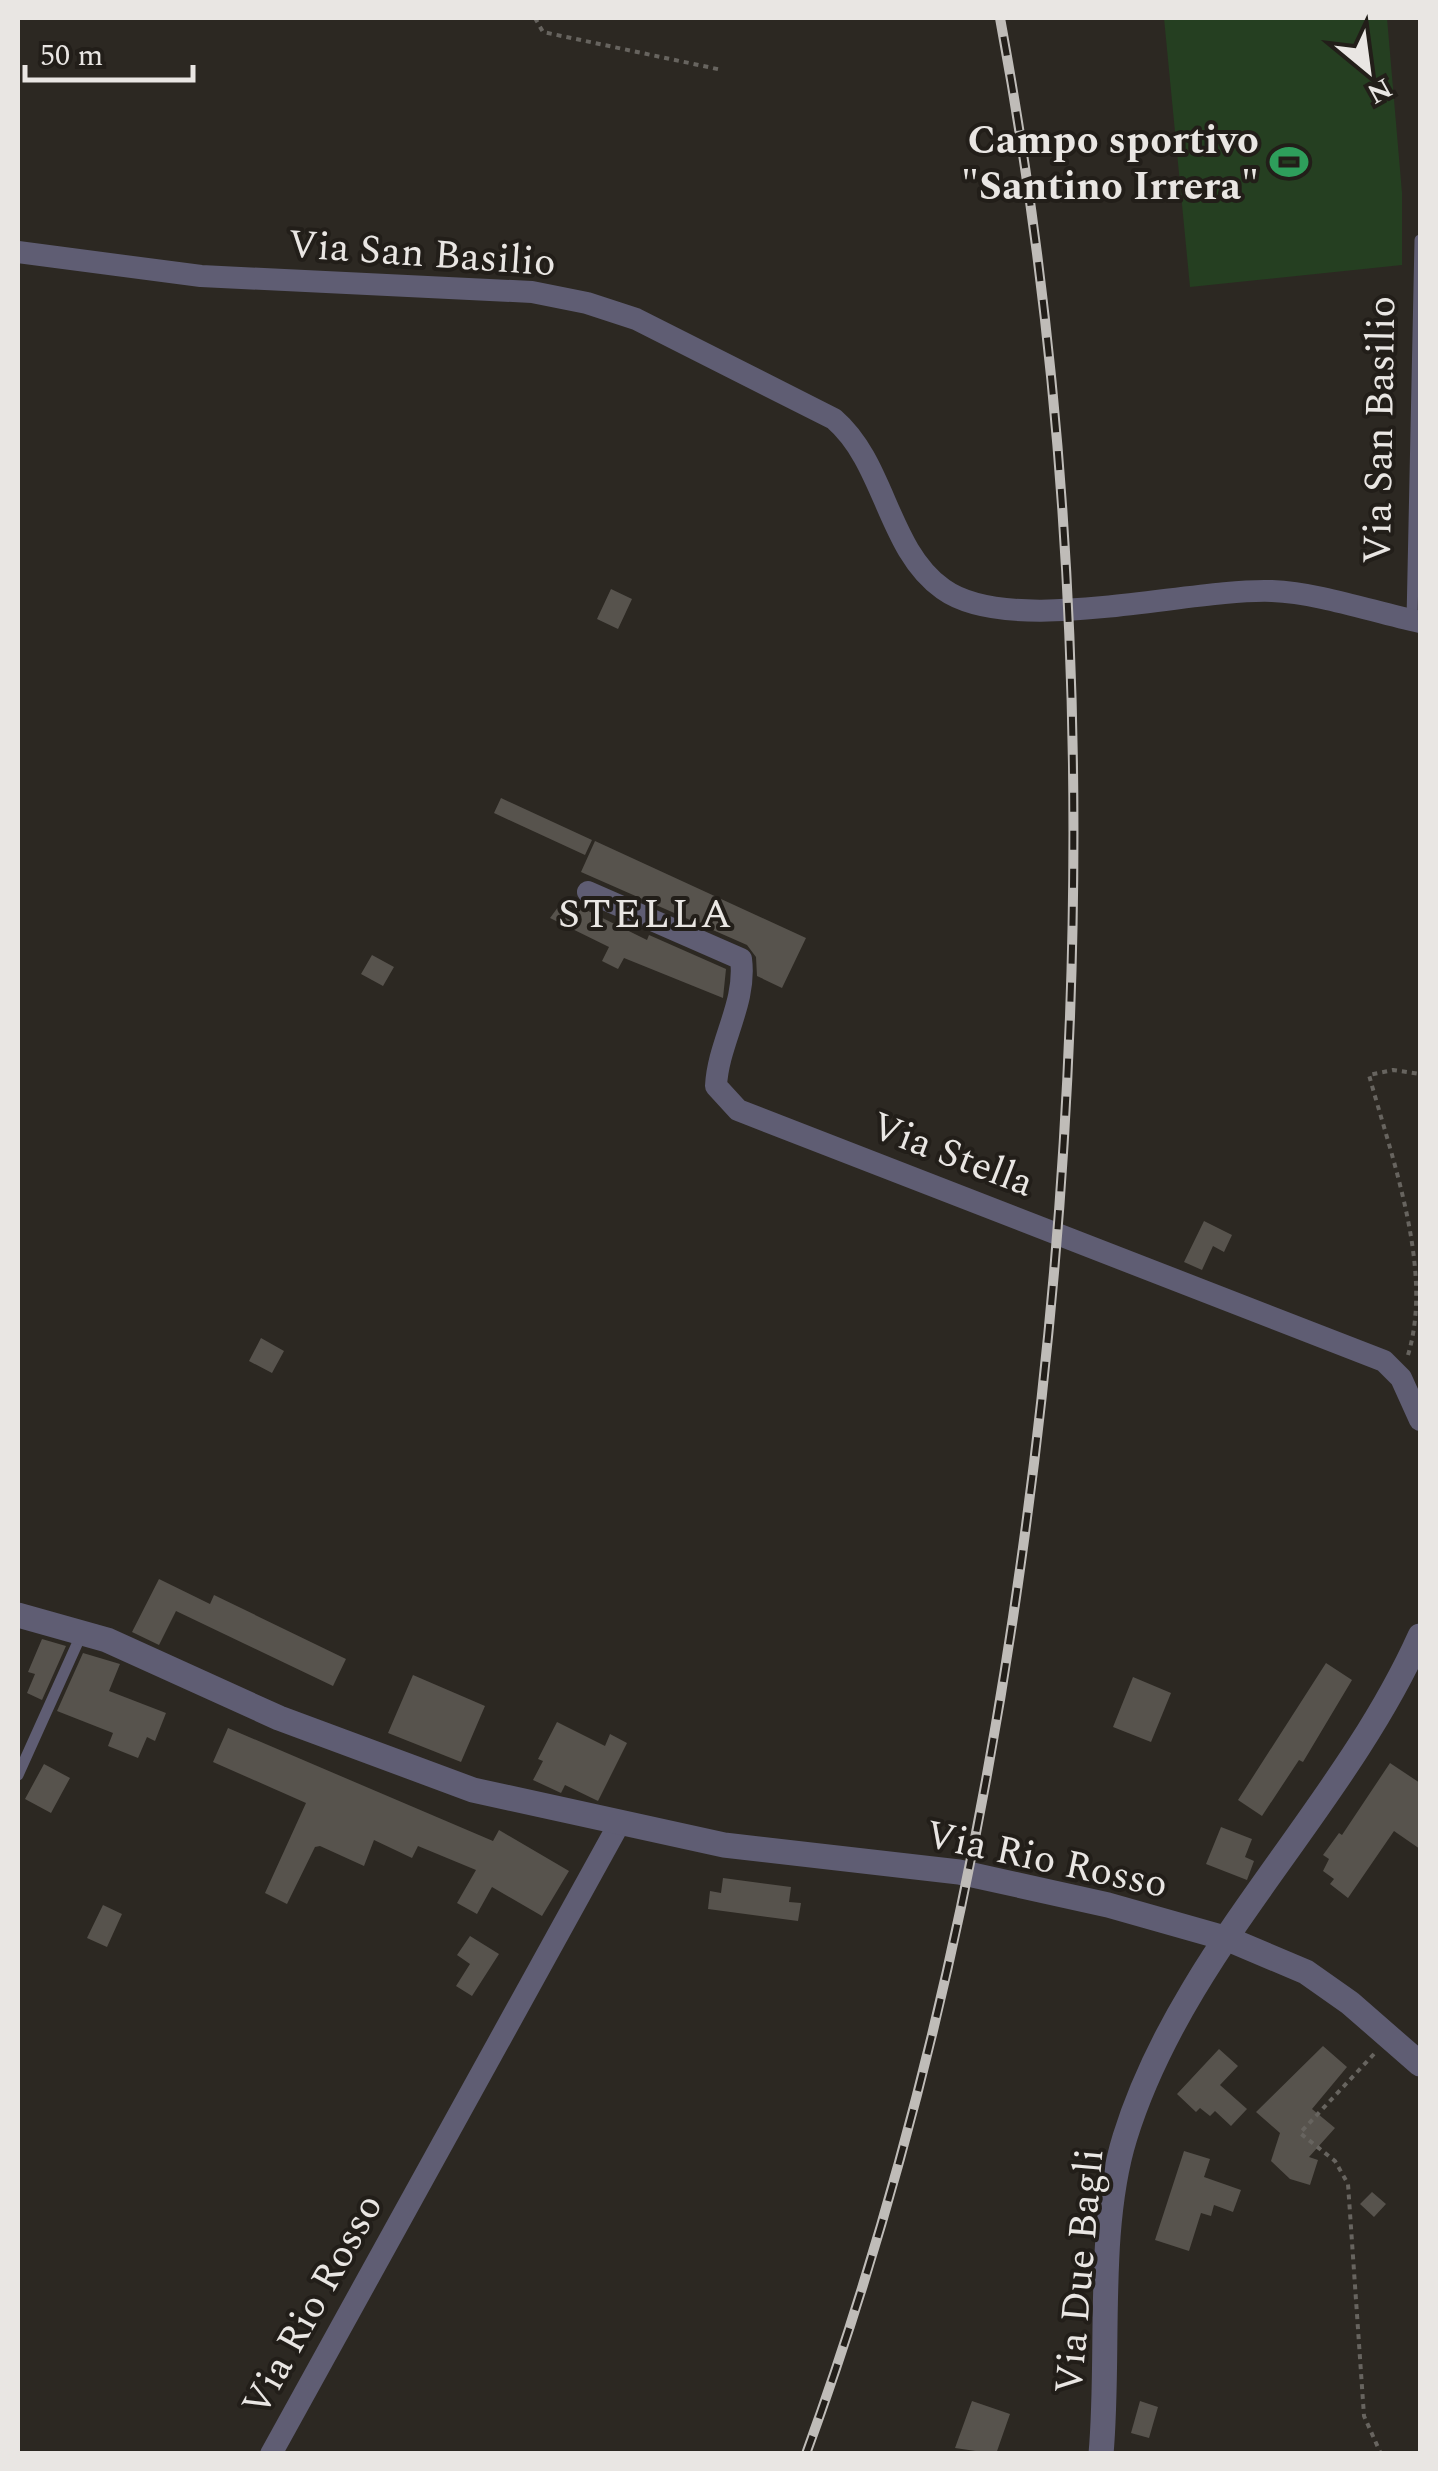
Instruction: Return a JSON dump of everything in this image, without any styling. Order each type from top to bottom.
[{"type":"street","name":"Via San Basilio","points":[[18,252],[201,276],[532,292],[587,303],[636,319],[834,419],[853,435],[914,560],[939,586],[966,604],[1000,610],[1178,602],[1272,591],[1416,621]]},
{"type":"street","name":"Via Stella","points":[[588,892],[741,959],[744,979],[716,1069],[716,1086],[738,1110],[1384,1361],[1401,1378]]},
{"type":"street","points":[[1401,1378],[1420,1420]]},
{"type":"street","name":"Via Rio Rosso","points":[[18,1614],[82,1632],[374,1756],[473,1790],[724,1845],[959,1872],[1127,1910],[1228,1939],[1306,1972],[1391,2036],[1420,2064]]},
{"type":"street","name":"Via Due Bagli","points":[[1100,2454],[1114,2197],[1124,2140],[1149,2076],[1228,1939],[1379,1713],[1420,1636]]},
{"type":"street","name":"Via Rio Rosso","points":[[271,2454],[619,1824]]},
{"type":"lane","name":"Via San Basilio","points":[[1416,621],[1420,240]]},
{"type":"lane","points":[[18,1775],[82,1632]]},
{"type":"path","points":[[535,18],[544,32],[722,70]]},
{"type":"path","points":[[1401,1378],[1418,1323],[1417,1284],[1396,1170],[1368,1075],[1393,1070],[1420,1074]]},
{"type":"path","points":[[1382,2454],[1364,2416],[1348,2184],[1335,2161],[1300,2133],[1391,2036]]},
{"type":"green space","name":"Campo sportivo \"Santino Irrera\"","points":[[1164,18],[1387,18],[1402,193],[1402,265],[1190,287]]},
{"type":"building","points":[[611,589],[632,599],[618,629],[597,619]]},
{"type":"building","points":[[501,798],[592,840],[585,855],[494,813]]},
{"type":"building","points":[[595,841],[806,938],[782,988],[757,976],[756,957],[747,945],[581,872]]},
{"type":"building","points":[[564,899],[647,940],[649,935],[726,969],[723,998],[624,958],[618,969],[602,961],[609,947],[550,918]]},
{"type":"building","points":[[372,955],[394,967],[383,986],[361,974]]},
{"type":"building","points":[[1204,1221],[1232,1235],[1224,1252],[1213,1246],[1202,1270],[1184,1262]]},
{"type":"building","points":[[261,1338],[284,1351],[272,1373],[249,1361]]},
{"type":"building","points":[[159,1579],[210,1604],[214,1595],[346,1659],[333,1686],[176,1611],[159,1645],[132,1632]]},
{"type":"building","points":[[42,1639],[66,1646],[42,1700],[27,1693],[35,1674],[28,1672]]},
{"type":"building","points":[[83,1653],[120,1664],[109,1691],[166,1713],[155,1741],[147,1737],[138,1758],[108,1746],[113,1733],[57,1711]]},
{"type":"building","points":[[1326,1663],[1352,1680],[1303,1762],[1299,1760],[1262,1816],[1238,1800]]},
{"type":"building","points":[[413,1675],[485,1706],[461,1762],[388,1733]]},
{"type":"building","points":[[1133,1677],[1171,1693],[1151,1742],[1113,1727]]},
{"type":"building","points":[[557,1722],[605,1746],[610,1734],[627,1743],[598,1801],[565,1785],[561,1793],[533,1780],[543,1761],[538,1759]]},
{"type":"building","points":[[228,1728],[493,1841],[499,1830],[569,1871],[542,1916],[492,1887],[477,1914],[457,1903],[476,1870],[418,1846],[412,1858],[374,1840],[364,1866],[320,1846],[315,1847],[287,1904],[265,1893],[306,1803],[213,1762]]},
{"type":"building","points":[[1390,1763],[1420,1783],[1420,1849],[1394,1831],[1348,1898],[1330,1884],[1334,1879],[1323,1871],[1329,1859],[1323,1855],[1339,1833],[1342,1835]]},
{"type":"building","points":[[44,1764],[70,1778],[51,1813],[25,1799]]},
{"type":"building","points":[[1221,1827],[1252,1839],[1245,1857],[1254,1861],[1247,1880],[1206,1864]]},
{"type":"building","points":[[723,1878],[791,1887],[789,1902],[801,1903],[798,1921],[708,1909],[710,1891],[721,1893]]},
{"type":"building","points":[[103,1905],[122,1914],[107,1947],[87,1938]]},
{"type":"building","points":[[470,1936],[499,1954],[472,1996],[456,1986],[470,1964],[457,1955]]},
{"type":"building","points":[[1323,2046],[1347,2067],[1312,2109],[1335,2128],[1309,2157],[1318,2160],[1310,2185],[1290,2179],[1271,2161],[1280,2133],[1256,2112]]},
{"type":"building","points":[[1219,2049],[1238,2066],[1220,2085],[1247,2109],[1231,2126],[1215,2111],[1210,2116],[1200,2108],[1196,2112],[1177,2094]]},
{"type":"building","points":[[1184,2151],[1210,2159],[1204,2177],[1241,2190],[1233,2212],[1214,2205],[1211,2216],[1201,2213],[1189,2251],[1155,2240]]},
{"type":"building","points":[[1372,2192],[1386,2204],[1374,2217],[1360,2204]]},
{"type":"building","points":[[972,2401],[1010,2414],[996,2454],[955,2448]]},
{"type":"building","points":[[1140,2401],[1158,2407],[1149,2438],[1131,2433]]},
{"type":"railway","points":[[806,2454],[878,2236],[937,2014],[962,1901],[1021,1562],[1045,1369],[1061,1176],[1071,983],[1073,789],[1067,595],[1053,402],[1031,210],[1000,18]]},
{"type":"place","name":"Campo sportivo \"Santino Irrera\"","points":[[1289,162]]},
{"type":"district","name":"STELLA","points":[[646,912]]}]
